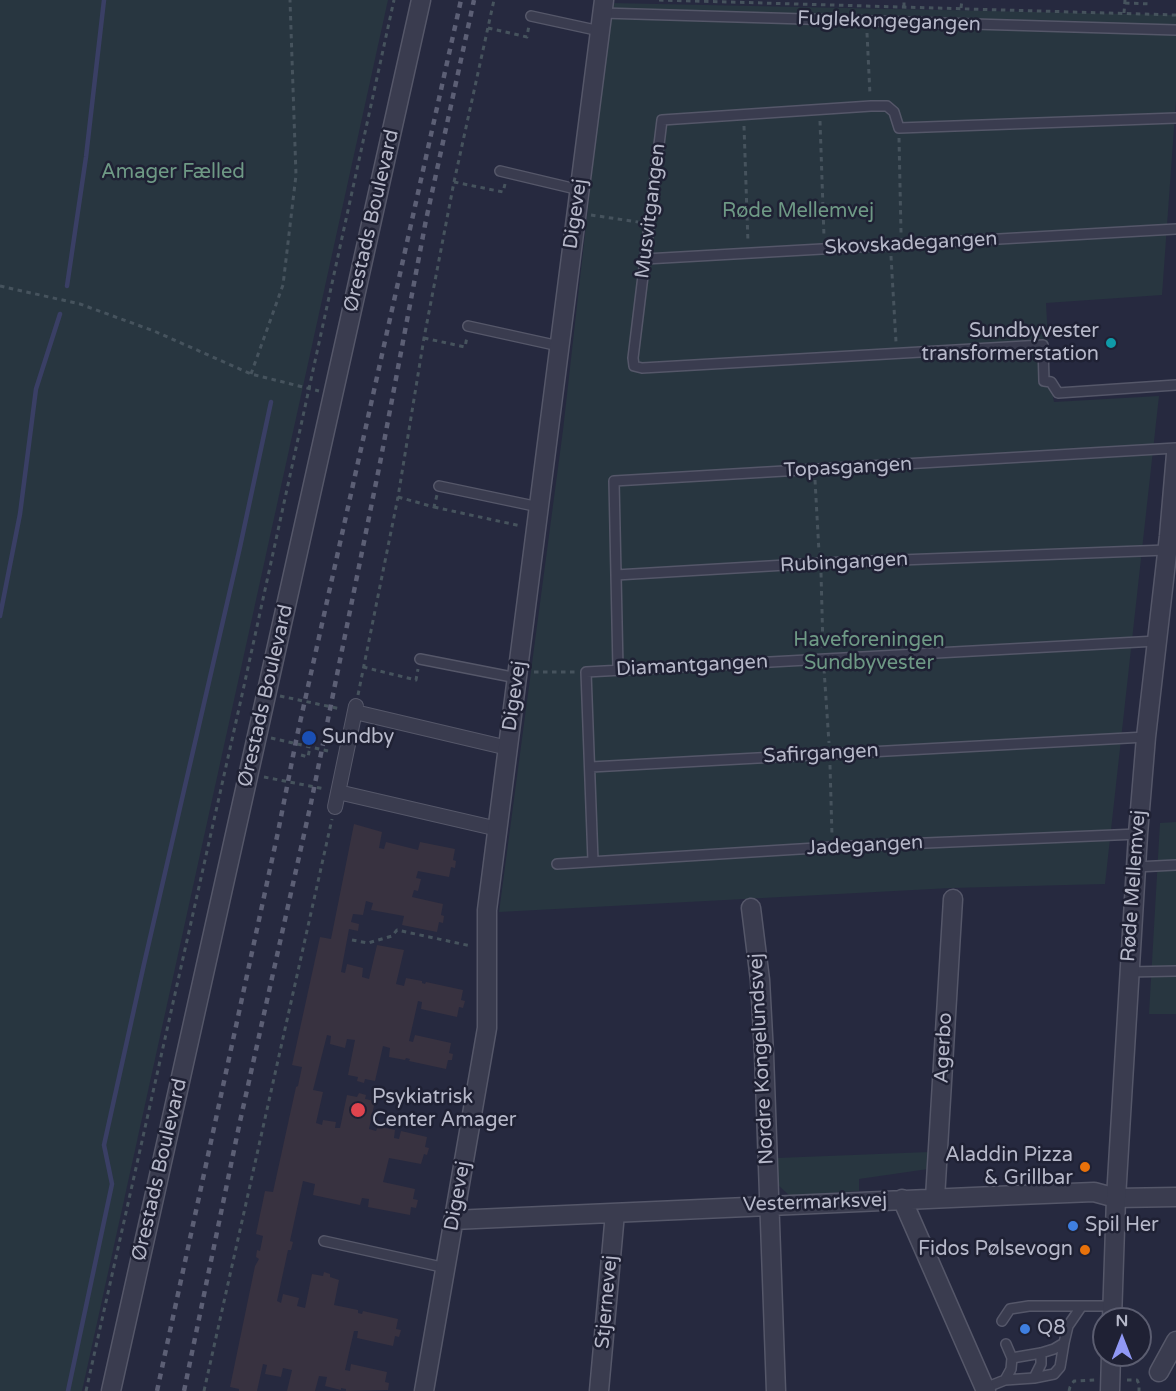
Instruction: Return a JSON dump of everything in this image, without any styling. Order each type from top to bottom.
[{"type":"street","name":"Ørestads Boulevard","points":[[111,1391],[421,0]]},
{"type":"street","name":"Digevej","points":[[424,1391],[487,1028],[487,910],[602,15]]},
{"type":"street","name":"Røde Mellemvej","points":[[1113,1307],[1116,1198],[1138,834],[1157,641],[1169,599],[1176,454]]},
{"type":"street","points":[[335,807],[355,709],[508,748]]},
{"type":"street","points":[[338,792],[498,829]]},
{"type":"street","name":"Agerbo","points":[[935,1198],[953,899]]},
{"type":"street","name":"Nordre Kongelundsvej","points":[[751,908],[760,980],[776,1391]]},
{"type":"street","name":"Vestermarksvej","points":[[453,1220],[770,1204],[1094,1192],[1116,1198],[1176,1197]]},
{"type":"street","points":[[902,1199],[986,1389]]},
{"type":"street","name":"Stjernevej","points":[[599,1391],[615,1213]]},
{"type":"street","points":[[1159,1372],[1176,1341]]},
{"type":"street","points":[[1110,1391],[1111,1367]]},
{"type":"lane","name":"Fuglekongegangen","points":[[531,16],[602,15],[1176,30]]},
{"type":"lane","name":"Musvitgangen","points":[[899,128],[894,112],[887,106],[662,120],[648,223],[634,366],[642,368],[1043,345],[1044,381],[1051,382],[1058,393],[1176,385]]},
{"type":"lane","points":[[899,128],[1176,118]]},
{"type":"lane","points":[[504,172],[580,190]]},
{"type":"lane","name":"Skovskadegangen","points":[[645,259],[1176,229]]},
{"type":"lane","points":[[468,326],[559,346]]},
{"type":"lane","name":"Topasgangen","points":[[616,575],[614,481],[1176,448]]},
{"type":"lane","points":[[439,486],[539,507]]},
{"type":"lane","name":"Rubingangen","points":[[616,575],[1171,540]]},
{"type":"lane","points":[[616,575],[618,669]]},
{"type":"lane","name":"Diamantgangen","points":[[586,672],[1157,641]]},
{"type":"lane","points":[[420,658],[518,675]]},
{"type":"lane","points":[[586,672],[593,861]]},
{"type":"lane","name":"Safirgangen","points":[[591,767],[1146,737]]},
{"type":"lane","name":"Jadegangen","points":[[557,864],[832,847],[1138,834]]},
{"type":"lane","points":[[1136,867],[1176,865]]},
{"type":"lane","points":[[1128,972],[1176,971]]},
{"type":"lane","points":[[324,1241],[446,1268]]},
{"type":"lane","points":[[1002,1321],[1010,1309],[1029,1306],[1092,1309]]},
{"type":"lane","points":[[986,1389],[1005,1380],[1054,1374],[1060,1367],[1068,1326],[1081,1307]]},
{"type":"lane","points":[[1012,1358],[1041,1353],[1064,1343]]},
{"type":"lane","points":[[1005,1380],[1011,1369],[1012,1358],[1006,1344]]},
{"type":"lane","points":[[1034,1378],[1041,1364],[1041,1353]]},
{"type":"path","points":[[251,374],[283,285],[296,176],[290,0]]},
{"type":"path","points":[[86,1391],[394,0]]},
{"type":"path","points":[[267,693],[355,709],[398,497],[424,338],[454,182],[494,0]]},
{"type":"path","points":[[659,0],[830,2],[904,7],[1176,15]]},
{"type":"path","points":[[904,0],[904,7]]},
{"type":"path","points":[[961,8],[962,0]]},
{"type":"path","points":[[1124,14],[1125,1],[1152,4]]},
{"type":"path","points":[[488,28],[527,37],[531,16]]},
{"type":"path","points":[[867,22],[871,106]]},
{"type":"path","points":[[820,110],[824,249]]},
{"type":"path","points":[[744,116],[748,254]]},
{"type":"path","points":[[897,354],[896,244],[899,128]]},
{"type":"path","points":[[454,182],[503,192],[504,172]]},
{"type":"path","points":[[576,213],[648,223]]},
{"type":"path","points":[[0,285],[80,304],[154,332],[251,374],[333,394]]},
{"type":"path","points":[[424,338],[465,347],[468,326]]},
{"type":"path","points":[[434,507],[439,486]]},
{"type":"path","points":[[398,497],[536,529]]},
{"type":"path","points":[[363,667],[416,680],[420,658]]},
{"type":"path","points":[[518,675],[586,672]]},
{"type":"path","points":[[258,735],[346,754]]},
{"type":"path","points":[[301,756],[308,757],[310,747]]},
{"type":"path","points":[[225,768],[338,792]]},
{"type":"path","points":[[204,1391],[335,807]]},
{"type":"path","points":[[352,940],[368,943],[392,936],[397,930],[487,950]]},
{"type":"shaded area","name":"Psykiatrisk Center Amager","points":[[354,824],[382,832],[379,848],[384,849],[386,842],[418,850],[420,842],[455,849],[453,860],[456,861],[455,868],[451,867],[449,877],[418,871],[416,878],[421,879],[418,891],[414,890],[412,897],[443,904],[441,915],[444,916],[443,923],[439,922],[437,932],[402,925],[404,916],[371,910],[373,903],[366,901],[363,915],[353,914],[351,922],[359,924],[358,931],[349,929],[341,972],[345,973],[347,964],[363,968],[362,977],[369,979],[377,945],[404,950],[396,984],[404,986],[406,978],[422,981],[425,984],[426,982],[463,990],[461,1000],[465,1001],[463,1008],[459,1007],[457,1017],[421,1009],[422,1002],[418,1001],[409,1041],[413,1042],[415,1035],[451,1043],[449,1053],[453,1054],[452,1060],[448,1060],[446,1069],[409,1061],[410,1059],[406,1058],[405,1060],[389,1057],[390,1048],[383,1046],[375,1081],[365,1079],[364,1083],[357,1081],[358,1077],[348,1075],[355,1040],[347,1039],[345,1048],[330,1044],[331,1036],[327,1035],[313,1090],[323,1092],[316,1123],[322,1125],[323,1120],[336,1122],[335,1128],[340,1128],[347,1095],[357,1097],[359,1093],[366,1095],[365,1099],[375,1101],[369,1129],[376,1131],[378,1126],[395,1130],[394,1138],[399,1139],[401,1131],[427,1137],[425,1147],[429,1148],[421,1164],[389,1158],[383,1182],[415,1189],[413,1199],[418,1200],[416,1208],[411,1207],[410,1215],[368,1207],[369,1199],[362,1198],[360,1205],[313,1195],[315,1184],[303,1181],[290,1241],[293,1242],[291,1250],[288,1250],[277,1301],[281,1303],[283,1294],[299,1298],[297,1306],[305,1308],[312,1274],[323,1276],[324,1272],[339,1280],[334,1305],[358,1310],[358,1313],[362,1314],[363,1311],[398,1319],[396,1329],[401,1330],[399,1337],[395,1336],[393,1346],[357,1338],[358,1331],[354,1331],[345,1370],[350,1371],[351,1364],[387,1372],[385,1382],[389,1383],[388,1390],[346,1391],[341,1388],[341,1390],[325,1386],[327,1377],[319,1376],[315,1391],[287,1391],[292,1370],[283,1368],[281,1377],[265,1374],[267,1365],[263,1364],[257,1391],[239,1391],[239,1389],[230,1387],[255,1266],[259,1259],[256,1257],[257,1250],[260,1251],[263,1236],[256,1234],[265,1191],[273,1192],[298,1086],[302,1067],[292,1065],[320,937],[331,939]]},
{"type":"green space","name":"Amager Fælled","points":[[0,0],[388,0],[82,1391],[0,1391]]},
{"type":"green space","name":"Haveforeningen Sundbyvester","points":[[611,3],[1176,15],[1176,100],[1162,295],[1046,303],[1050,379],[1054,402],[1159,396],[1105,884],[951,888],[499,912],[563,430]]},
{"type":"green space","points":[[1176,822],[1176,1014],[1149,1014],[1160,823]]},
{"type":"green space","points":[[929,1152],[928,1169],[859,1179],[859,1191],[790,1196],[778,1185],[777,1158]]},
{"type":"waterway","points":[[67,286],[86,157],[104,0]]},
{"type":"waterway","points":[[0,616],[20,514],[36,389],[60,314]]},
{"type":"waterway","points":[[68,1391],[112,1184],[104,1145],[271,402]]},
{"type":"railway","points":[[157,1391],[297,736],[461,0]]},
{"type":"railway","points":[[184,1391],[239,1126],[311,803],[380,463],[426,220],[474,0]]},
{"type":"place","name":"Sundbyvester transformerstation","points":[[1111,343]]},
{"type":"place","name":"Sundby","points":[[309,738]]},
{"type":"place","name":"Psykiatrisk Center Amager","points":[[358,1110]]},
{"type":"place","name":"Aladdin Pizza & Grillbar","points":[[1085,1167]]},
{"type":"place","name":"Spil Her","points":[[1073,1226]]},
{"type":"place","name":"Fidos Pølsevogn","points":[[1085,1250]]},
{"type":"place","name":"Q8","points":[[1025,1329]]}]
